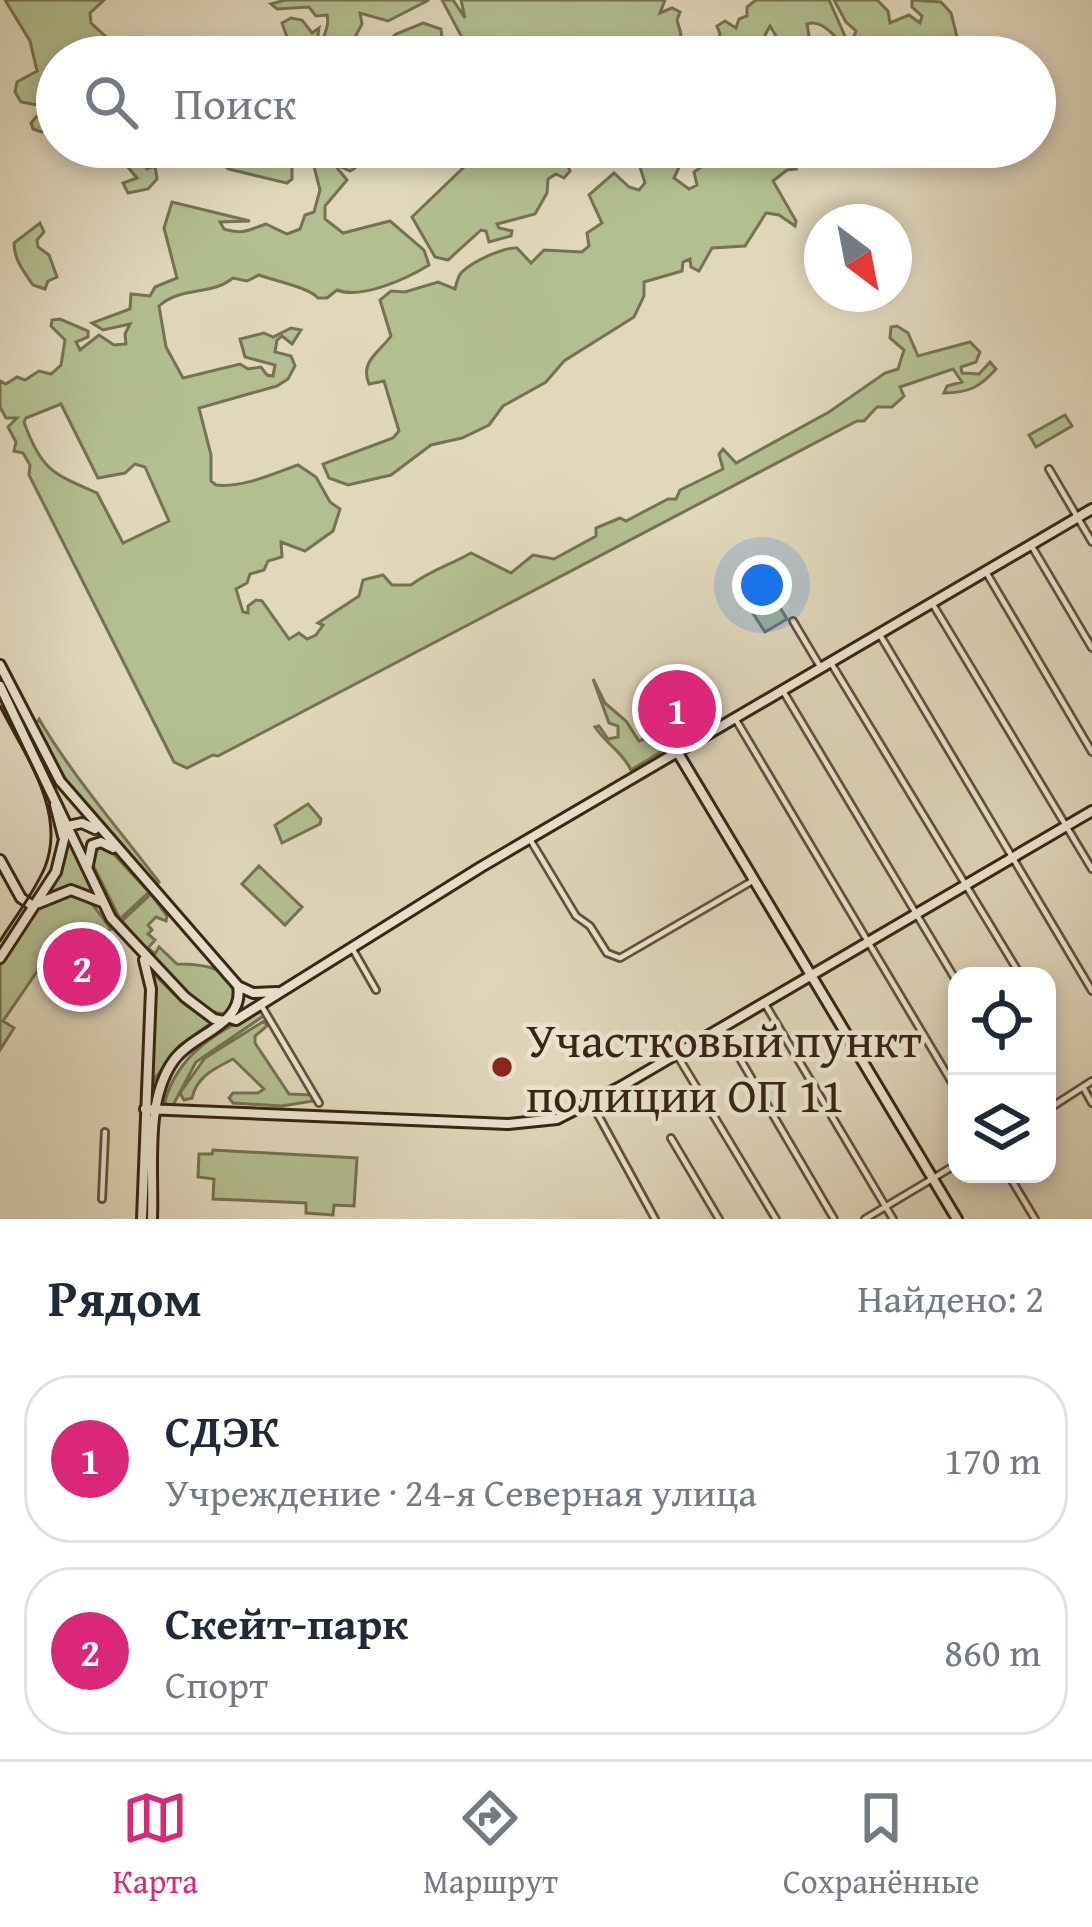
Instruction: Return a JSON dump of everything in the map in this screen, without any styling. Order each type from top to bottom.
[{"type":"main road","points":[[0,665],[66,831],[102,902],[141,953],[201,1011],[236,1020],[530,839],[1092,509]]},
{"type":"main road","points":[[0,686],[26,725]]},
{"type":"main road","points":[[38,751],[116,849],[238,986],[253,993],[277,992]]},
{"type":"main road","points":[[678,753],[957,1219]]},
{"type":"main road","points":[[145,1109],[508,1124],[557,1118],[592,1104],[1092,811]]},
{"type":"main road","points":[[0,958],[56,872],[66,831],[82,823],[101,831]]},
{"type":"main road","points":[[88,867],[92,845],[101,842],[116,849]]},
{"type":"main road","points":[[0,860],[21,898],[33,906]]},
{"type":"main road","points":[[33,906],[71,890],[102,902]]},
{"type":"main road","points":[[141,953],[151,989],[142,1219]]},
{"type":"main road","points":[[152,1219],[160,1085],[190,1042],[228,1020],[240,1002],[238,986]]},
{"type":"street","points":[[1049,469],[1092,542]]},
{"type":"street","points":[[1031,545],[1092,648]]},
{"type":"street","points":[[986,572],[1092,752]]},
{"type":"street","points":[[932,603],[1092,869]]},
{"type":"street","points":[[793,621],[821,668]]},
{"type":"street","points":[[879,634],[1092,991]]},
{"type":"street","points":[[831,662],[1016,967]]},
{"type":"street","points":[[783,691],[948,967]]},
{"type":"street","points":[[735,718],[948,1076]]},
{"type":"street","points":[[530,839],[576,916],[590,926],[608,954],[620,958],[754,880]]},
{"type":"street","points":[[351,946],[376,990]]},
{"type":"street","points":[[765,1004],[893,1219]]},
{"type":"street","points":[[261,1005],[319,1103]]},
{"type":"street","points":[[722,1028],[834,1219]]},
{"type":"street","points":[[677,1055],[776,1219]]},
{"type":"street","points":[[1056,1104],[1092,1081]]},
{"type":"street","points":[[1083,1087],[1092,1103]]},
{"type":"street","points":[[592,1104],[655,1219]]},
{"type":"street","points":[[102,1198],[105,1132]]},
{"type":"street","points":[[671,1138],[718,1219]]},
{"type":"street","points":[[865,1219],[948,1170]]},
{"type":"street","points":[[1013,1183],[1035,1219]]},
{"type":"green space","points":[[5,0],[104,0],[90,13],[91,23],[105,36],[36,36],[36,67],[30,41]]},
{"type":"green space","points":[[285,0],[429,0],[388,21],[360,13],[362,24],[356,36],[324,36],[327,15],[316,16],[309,7],[277,9],[271,4]]},
{"type":"green space","points":[[442,0],[453,0],[465,18],[461,0],[665,0],[660,13],[672,8],[680,12],[680,36],[461,36]]},
{"type":"green space","points":[[756,0],[829,0],[845,36],[834,36],[812,23],[807,24],[809,36],[776,36],[770,26],[764,36],[720,36],[717,26],[725,21],[736,28],[739,19],[747,16],[747,7]]},
{"type":"green space","points":[[834,0],[877,0],[888,11],[890,23],[909,15],[920,23],[922,16],[912,7],[912,0],[941,2],[951,13],[957,36],[854,36],[856,31]]},
{"type":"green space","points":[[291,18],[302,20],[312,33],[319,28],[318,36],[287,36],[282,23]]},
{"type":"green space","points":[[423,23],[441,29],[442,36],[394,36]]},
{"type":"green space","points":[[36,72],[36,105],[21,102],[15,92],[17,82]]},
{"type":"green space","points":[[129,168],[155,168],[157,179],[148,189],[128,193],[123,183],[137,178]]},
{"type":"green space","points":[[292,168],[292,179],[287,183],[228,169]]},
{"type":"green space","points":[[314,168],[337,168],[347,180],[325,206],[325,219],[343,233],[390,221],[424,250],[429,265],[384,286],[359,292],[337,290],[327,298],[259,275],[247,281],[233,278],[159,306],[166,347],[183,378],[240,364],[248,369],[261,367],[273,376],[275,365],[245,357],[240,339],[301,330],[292,344],[282,336],[277,340],[275,352],[291,356],[295,366],[288,379],[199,408],[211,455],[211,481],[216,485],[248,482],[298,465],[316,477],[330,502],[340,509],[333,531],[305,551],[281,542],[282,557],[268,561],[264,570],[250,574],[247,583],[236,589],[243,612],[248,613],[248,606],[256,600],[262,601],[289,639],[299,633],[307,639],[316,635],[323,625],[318,623],[359,596],[363,580],[383,575],[392,585],[411,585],[471,553],[511,573],[533,555],[554,559],[596,536],[596,528],[620,518],[626,521],[676,499],[680,490],[723,469],[719,454],[723,449],[736,463],[898,369],[904,350],[890,338],[891,327],[908,333],[918,356],[970,342],[980,352],[976,362],[961,367],[962,373],[979,374],[990,362],[996,369],[979,385],[960,392],[944,393],[947,386],[962,382],[953,369],[900,387],[904,396],[892,407],[877,407],[864,421],[187,768],[174,762],[29,475],[30,465],[23,453],[14,451],[16,442],[8,427],[17,418],[6,418],[0,407],[0,381],[25,380],[39,371],[51,374],[61,365],[65,340],[51,326],[52,320],[88,331],[88,337],[76,342],[80,350],[99,335],[114,345],[126,344],[130,324],[103,330],[92,323],[130,309],[131,294],[150,296],[155,287],[177,278],[164,228],[172,202],[250,221],[220,222],[224,229],[241,232],[266,224],[287,234],[300,229],[305,215],[314,212],[320,190]],"holes":[[[61,404],[98,478],[125,473],[135,464],[145,467],[169,521],[123,543],[97,493],[59,475],[43,461],[30,438],[26,418]]]},
{"type":"green space","points":[[463,168],[570,171],[564,178],[556,174],[548,179],[547,193],[535,214],[497,224],[512,231],[511,236],[489,242],[486,231],[481,230],[448,260],[435,257],[412,217]]},
{"type":"green space","points":[[640,168],[679,168],[674,178],[689,189],[697,185],[694,172],[700,168],[796,168],[773,181],[795,226],[766,213],[745,246],[712,248],[699,271],[691,267],[690,259],[683,262],[682,271],[644,282],[644,296],[634,317],[564,361],[546,382],[503,406],[489,425],[431,445],[391,475],[348,485],[329,478],[323,464],[393,438],[399,431],[384,381],[369,384],[367,376],[369,363],[391,336],[380,300],[391,291],[405,292],[438,282],[455,289],[467,268],[504,250],[517,248],[531,263],[544,250],[582,252],[589,246],[587,233],[602,223],[589,195],[614,173],[629,187],[639,190],[645,183]]},
{"type":"green space","points":[[40,223],[44,232],[38,247],[49,255],[57,277],[45,289],[33,285],[14,249],[14,243]]},
{"type":"green space","points":[[1065,415],[1072,426],[1036,447],[1029,435]]},
{"type":"green space","points":[[764,593],[773,596],[787,619],[765,632],[747,604]]},
{"type":"green space","points":[[593,679],[605,703],[626,721],[639,741],[656,735],[667,745],[664,750],[631,770],[595,727],[608,739],[618,737],[618,726],[609,723]]},
{"type":"green space","points":[[39,719],[159,882],[156,885],[65,783],[35,725]]},
{"type":"green space","points":[[308,804],[320,824],[282,843],[275,825]]},
{"type":"green space","points":[[67,831],[93,893],[71,887],[43,898],[62,865]]},
{"type":"green space","points":[[95,846],[106,846],[149,892],[120,919],[91,861]]},
{"type":"green space","points":[[259,866],[302,907],[285,925],[242,884]]},
{"type":"green space","points":[[65,893],[87,897],[111,929],[58,941],[3,1021],[14,1028],[0,1050],[0,966],[39,908]]},
{"type":"green space","points":[[151,894],[167,916],[166,921],[156,917],[148,925],[152,930],[148,934],[155,940],[148,948],[155,954],[159,947],[177,964],[207,966],[223,974],[237,1001],[226,1014],[184,992],[122,921]]},
{"type":"green space","points":[[94,948],[111,956],[108,970],[70,985],[56,981],[57,963]]},
{"type":"green space","points":[[153,973],[211,1023],[179,1046],[151,1084]]},
{"type":"green space","points":[[260,1011],[265,1015],[196,1062],[172,1107],[167,1106],[171,1084],[190,1057],[215,1036]]},
{"type":"green space","points":[[264,1021],[267,1026],[255,1036],[255,1043],[289,1094],[313,1095],[313,1101],[282,1106],[233,1103],[229,1098],[233,1093],[264,1089],[233,1059],[207,1074],[192,1098],[184,1100],[180,1093],[205,1058]]},
{"type":"green space","points":[[213,1150],[357,1158],[354,1206],[334,1205],[333,1215],[306,1213],[306,1203],[213,1199],[214,1179],[198,1177],[199,1154]]},
{"type":"tram line","points":[[0,706],[31,763],[51,825],[45,867],[0,941]]},
{"type":"place","name":"СДЭК","points":[[677,709]]},
{"type":"place","name":"Скейт-парк","points":[[82,967]]},
{"type":"place","name":"Участковый пункт полиции ОП 11","points":[[502,1067]]}]
